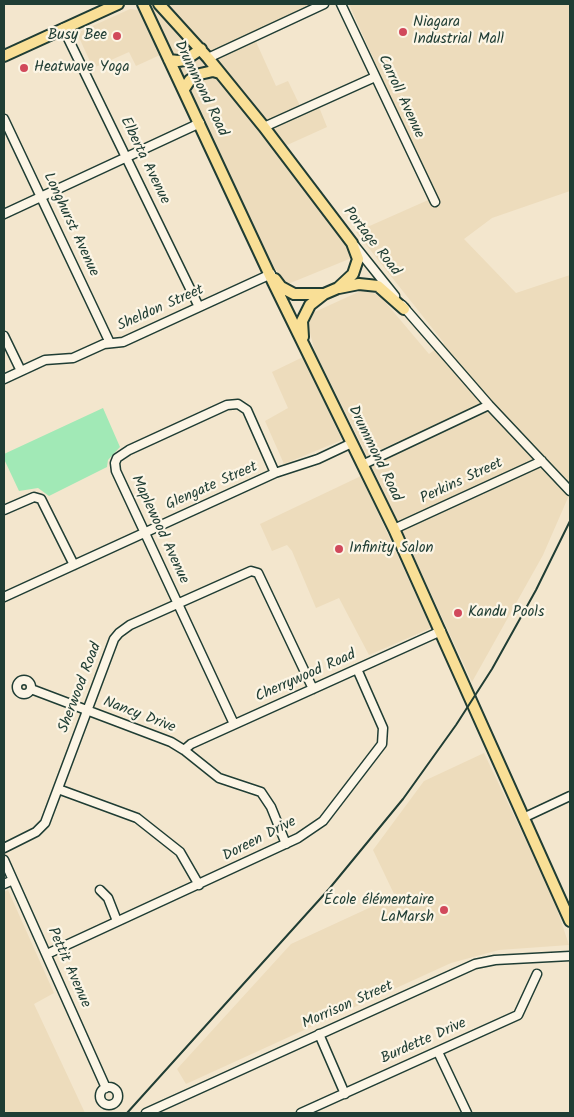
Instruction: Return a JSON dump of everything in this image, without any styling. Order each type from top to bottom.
[{"type":"main road","points":[[5,52],[118,4]]},
{"type":"main road","name":"Drummond Road","points":[[143,4],[394,529],[570,921]]},
{"type":"main road","name":"Portage Road","points":[[160,4],[220,72],[352,243]]},
{"type":"main road","points":[[169,60],[178,62],[185,60],[201,49]]},
{"type":"main road","points":[[184,89],[190,80],[200,74],[213,71],[220,72]]},
{"type":"main road","points":[[338,288],[353,274],[356,266],[358,259],[352,243]]},
{"type":"main road","points":[[271,274],[282,287],[294,294],[308,296],[324,294]]},
{"type":"main road","points":[[304,343],[302,321],[305,313],[314,300],[338,288],[359,284],[378,286],[404,308]]},
{"type":"street","points":[[208,58],[324,4]]},
{"type":"street","name":"Carroll Avenue","points":[[341,4],[435,202]]},
{"type":"street","name":"Elberta Avenue","points":[[63,28],[199,307]]},
{"type":"street","points":[[264,127],[375,77]]},
{"type":"street","name":"Longhurst Avenue","points":[[4,119],[110,343]]},
{"type":"street","points":[[4,214],[200,123]]},
{"type":"street","name":"Portage Road","points":[[352,243],[404,308],[489,406],[570,490]]},
{"type":"street","name":"Sheldon Street","points":[[4,379],[45,360],[72,358],[110,343],[123,342],[271,274]]},
{"type":"street","points":[[4,336],[20,371]]},
{"type":"street","name":"Maplewood Avenue","points":[[234,724],[116,471],[117,458],[129,450],[227,405],[238,404],[247,410],[275,474]]},
{"type":"street","points":[[362,465],[489,406]]},
{"type":"street","name":"Glengate Street","points":[[4,597],[275,474],[318,459],[352,443]]},
{"type":"street","name":"Perkins Street","points":[[394,529],[542,461]]},
{"type":"street","points":[[4,510],[34,497],[41,499],[74,565]]},
{"type":"street","name":"Sherwood Road","points":[[4,848],[41,828],[46,823],[119,633],[178,604],[252,572],[258,573],[313,688]]},
{"type":"street","name":"Cherrywood Road","points":[[184,750],[191,744],[234,724],[441,631]]},
{"type":"street","name":"Doreen Drive","points":[[47,954],[286,844],[323,821],[382,744],[382,728],[357,669]]},
{"type":"street","name":"Nancy Drive","points":[[31,689],[171,742],[219,778],[261,792],[271,807],[286,844]]},
{"type":"street","points":[[58,789],[137,818],[180,852],[199,885]]},
{"type":"street","points":[[523,818],[570,796]]},
{"type":"street","name":"Pettit Avenue","points":[[4,860],[106,1088]]},
{"type":"street","points":[[4,884],[13,880]]},
{"type":"street","points":[[100,890],[108,898],[117,921]]},
{"type":"street","name":"Morrison Street","points":[[146,1113],[474,964],[495,960],[570,956]]},
{"type":"street","name":"Burdette Drive","points":[[301,1113],[518,1014],[537,974]]},
{"type":"street","points":[[319,1034],[345,1094]]},
{"type":"street","points":[[438,1052],[467,1113]]},
{"type":"shaded area","points":[[147,4],[317,4],[252,33],[276,86],[288,81],[303,112],[319,107],[327,127],[274,151],[354,257],[288,284],[275,269]]},
{"type":"shaded area","points":[[349,4],[570,4],[570,191],[492,218],[464,239],[516,293],[570,275],[570,493],[543,555],[472,682],[371,465],[403,449],[399,441],[367,456],[315,352],[309,329],[308,315],[365,289],[381,297],[429,354],[444,343],[356,232],[435,197]]},
{"type":"shaded area","points":[[130,9],[138,10],[160,55],[136,66],[129,52],[93,68],[77,33]]},
{"type":"shaded area","points":[[303,357],[342,440],[284,464],[265,421],[288,408],[272,372]]},
{"type":"shaded area","points":[[361,476],[431,628],[369,655],[339,598],[316,608],[292,551],[287,545],[272,551],[260,524]]},
{"type":"shaded area","points":[[484,753],[553,897],[569,945],[499,950],[451,963],[186,1084],[177,1069],[291,944],[395,896],[373,850],[424,781]]},
{"type":"shaded area","points":[[8,890],[54,993],[34,1004],[85,1113],[4,1113],[4,892]]},
{"type":"green space","points":[[103,408],[120,447],[108,460],[107,467],[49,496],[38,488],[19,491],[4,459],[4,454]]},
{"type":"railway","points":[[127,1113],[329,889],[403,799],[456,725],[492,669],[536,590],[570,521]]},
{"type":"place","name":"Niagara Industrial Mall","points":[[403,32]]},
{"type":"place","name":"Busy Bee","points":[[117,36]]},
{"type":"place","name":"Heatwave Yoga","points":[[24,68]]},
{"type":"place","name":"Infinity Salon","points":[[339,549]]},
{"type":"place","name":"Kandu Pools","points":[[458,613]]},
{"type":"place","name":"École élémentaire LaMarsh","points":[[444,910]]}]
